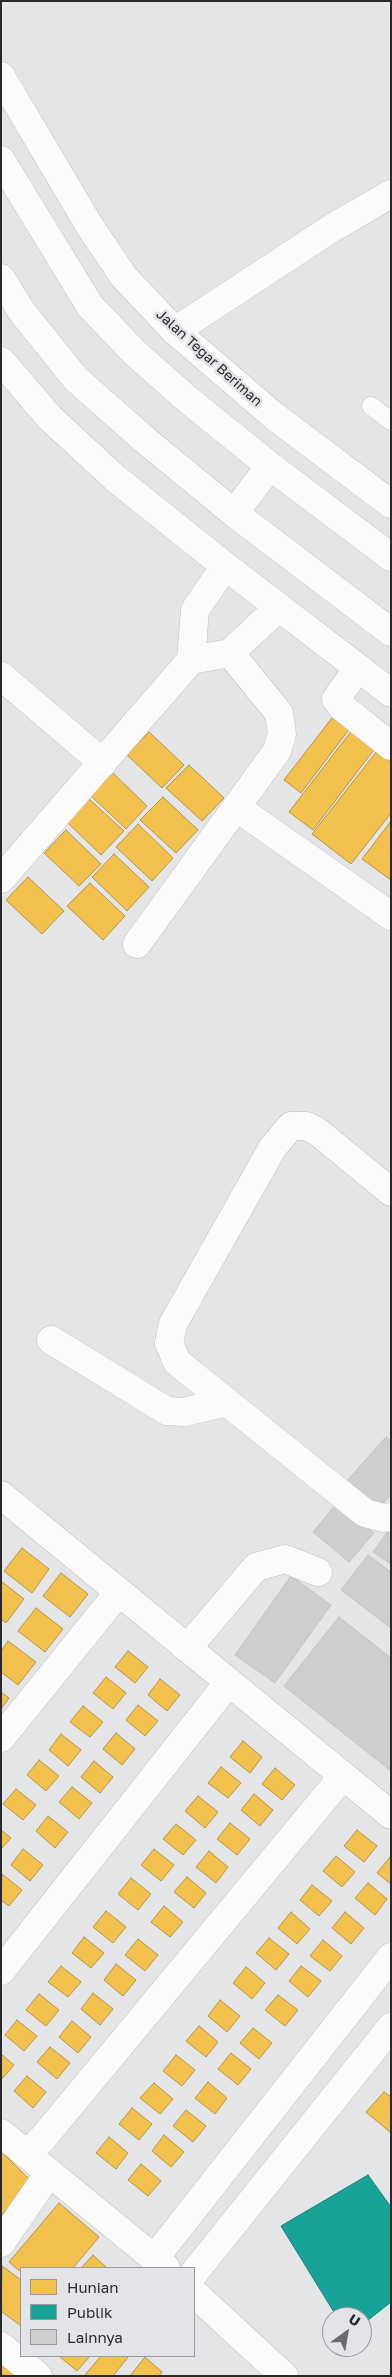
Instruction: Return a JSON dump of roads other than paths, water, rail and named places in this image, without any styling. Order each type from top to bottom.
[{"type":"street","name":"Jalan Tegar Beriman","points":[[1,76],[89,225],[124,276],[175,331],[274,416],[391,504]]},
{"type":"street","points":[[1,160],[90,306],[135,353],[179,392],[270,466],[391,557]]},
{"type":"street","points":[[175,331],[332,228],[391,194]]},
{"type":"street","points":[[1,278],[22,312],[76,379],[145,440],[234,512],[391,632]]},
{"type":"street","points":[[2,364],[50,418],[115,478],[225,566],[391,693]]},
{"type":"street","points":[[234,512],[270,466]]},
{"type":"street","points":[[5,868],[104,763],[191,660],[195,610],[225,566]]},
{"type":"street","points":[[191,660],[230,653],[279,607]]},
{"type":"street","points":[[136,944],[276,751],[282,734],[278,713],[230,653]]},
{"type":"street","points":[[358,668],[336,699],[342,707],[391,746]]},
{"type":"street","points":[[1,676],[104,763]]},
{"type":"street","points":[[236,807],[391,916]]},
{"type":"street","points":[[391,1192],[318,1132],[307,1126],[291,1126],[273,1146],[173,1324],[169,1343],[177,1362],[365,1513],[384,1518],[391,1516]]},
{"type":"street","points":[[51,1340],[167,1411],[184,1412],[227,1402]]},
{"type":"street","points":[[4,1504],[119,1592],[391,1815]]},
{"type":"street","points":[[185,1647],[196,1638],[256,1567],[286,1559],[318,1572]]},
{"type":"street","points":[[1,1738],[119,1592]]},
{"type":"street","points":[[1,1971],[229,1682]]},
{"type":"street","points":[[27,2154],[43,2138],[343,1776]]},
{"type":"street","points":[[1,2133],[160,2263],[391,1958]]},
{"type":"street","points":[[195,2272],[391,2027]]},
{"type":"street","points":[[1,2243],[49,2173]]},
{"type":"street","points":[[195,2294],[284,2376]]},
{"type":"street","points":[[1,2346],[38,2376]]},
{"type":"lane","points":[[371,406],[391,421]]}]
